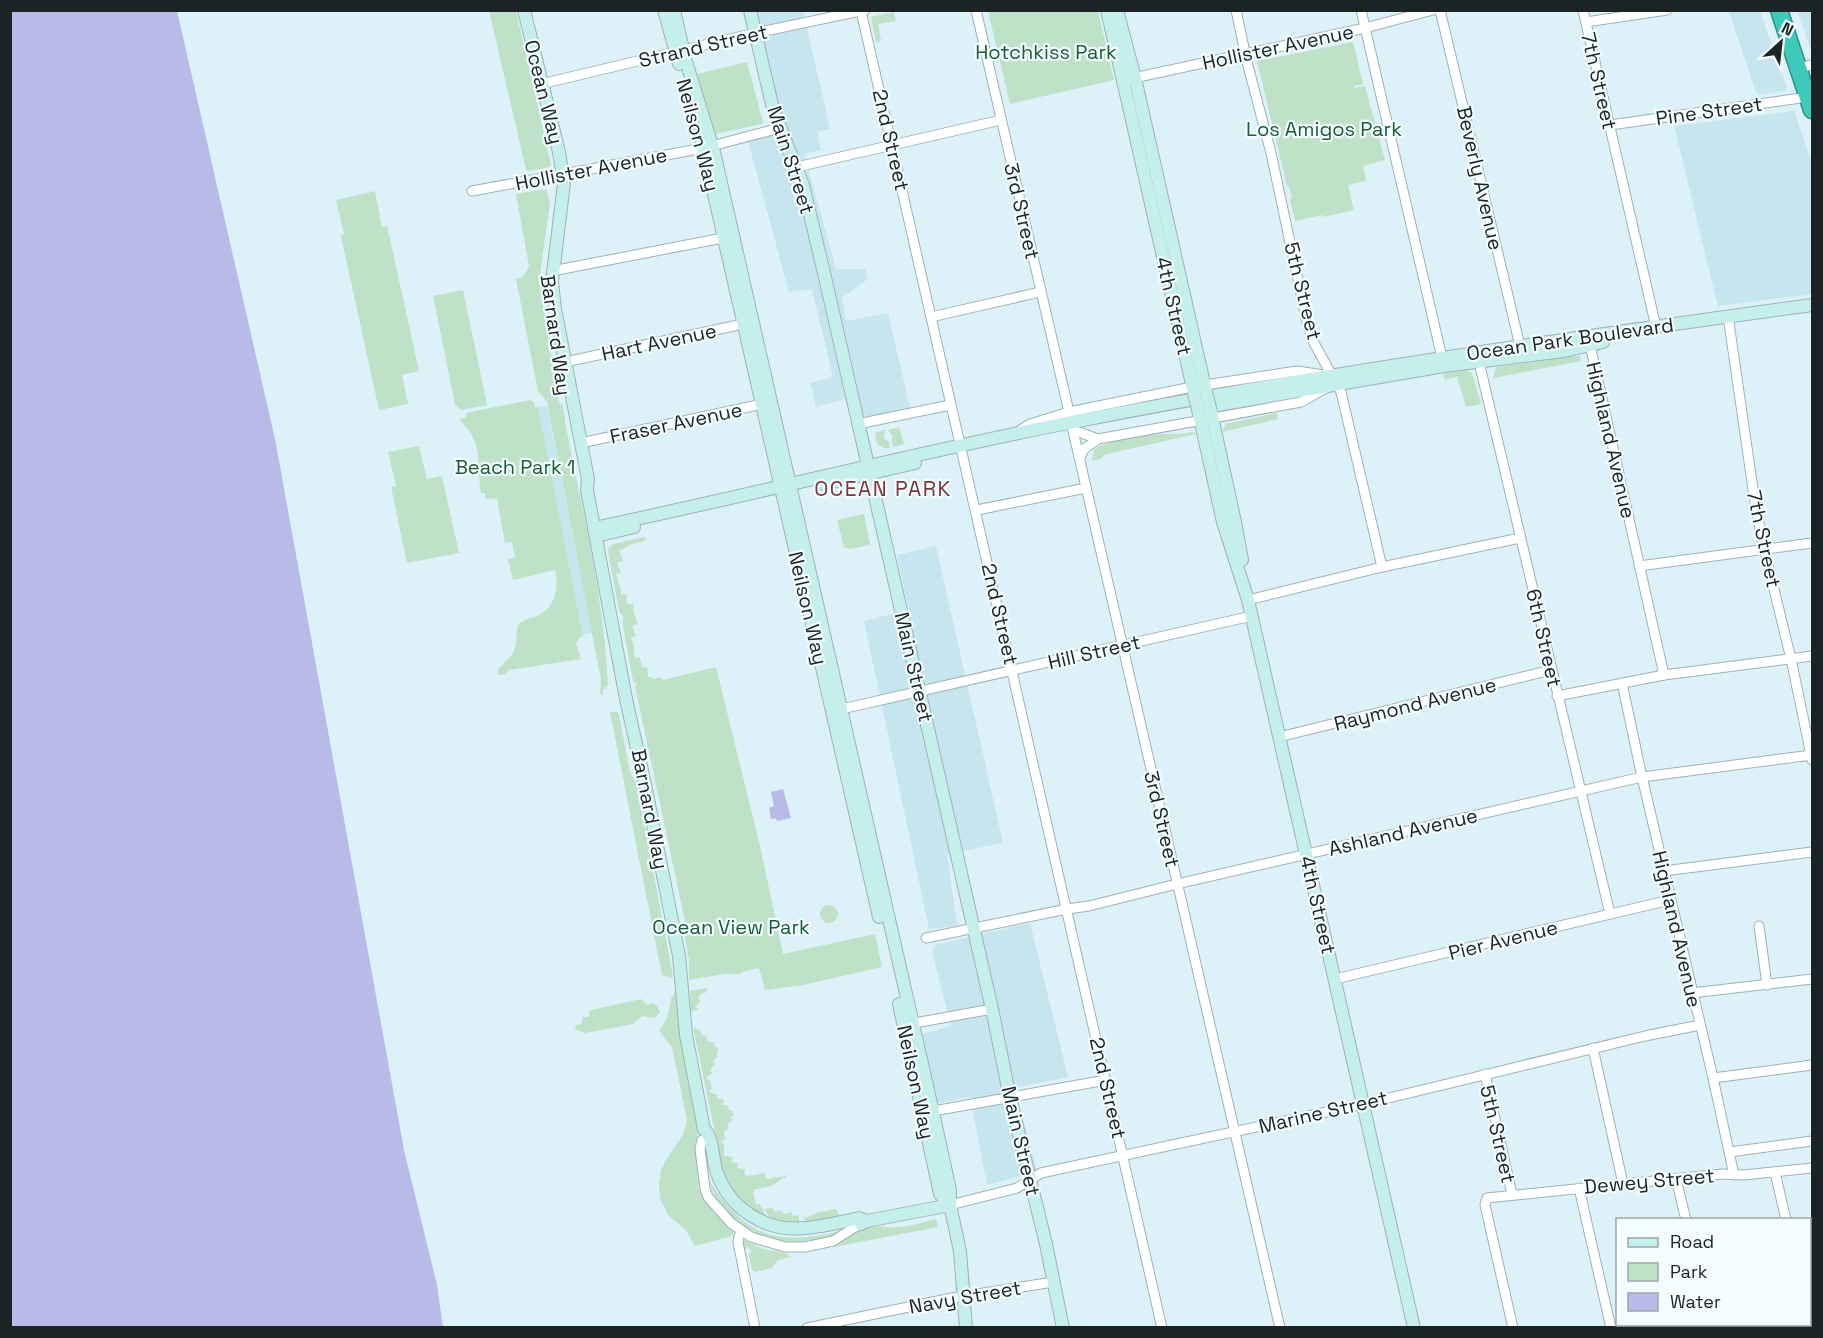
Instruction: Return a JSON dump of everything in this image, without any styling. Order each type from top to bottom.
[{"type":"highway","points":[[1779,10],[1805,66],[1810,103]]},
{"type":"street","name":"Ocean Way","points":[[524,10],[559,152],[561,174]]},
{"type":"street","name":"Neilson Way","points":[[664,10],[708,147],[928,1112],[950,1190],[950,1205],[960,1251],[966,1328]]},
{"type":"street","name":"Neilson Way","points":[[674,10],[679,51]]},
{"type":"street","name":"Main Street","points":[[750,10],[771,101],[797,167],[805,195],[974,929],[1063,1328]]},
{"type":"street","name":"3rd Street","points":[[976,10],[1280,1328]]},
{"type":"street","name":"4th Street","points":[[1107,10],[1129,79]]},
{"type":"street","name":"4th Street","points":[[1118,10],[1129,79],[1205,416],[1223,522],[1252,616],[1414,1328]]},
{"type":"street","name":"5th Street","points":[[1236,10],[1271,153],[1307,322],[1314,343],[1332,380],[1382,567]]},
{"type":"street","points":[[1361,10],[1443,362]]},
{"type":"street","name":"Hollister Avenue","points":[[1129,79],[1365,28],[1433,10]]},
{"type":"street","name":"Beverly Avenue","points":[[1440,10],[1520,346]]},
{"type":"street","name":"7th Street","points":[[1583,10],[1656,327]]},
{"type":"street","points":[[1586,22],[1668,10]]},
{"type":"street","name":"Strand Street","points":[[541,84],[755,33],[863,11]]},
{"type":"street","name":"2nd Street","points":[[863,11],[950,405],[977,510],[1162,1328]]},
{"type":"street","name":"Pine Street","points":[[1610,125],[1810,103]]},
{"type":"street","points":[[797,167],[1001,120]]},
{"type":"street","name":"Hollister Avenue","points":[[472,191],[708,147],[780,128]]},
{"type":"street","name":"Barnard Way","points":[[561,174],[564,183],[552,271],[555,309],[588,479],[587,490],[626,699],[679,956],[686,1035],[703,1134],[700,1149],[708,1197],[721,1215],[742,1232],[774,1245],[806,1246],[833,1241],[864,1223],[950,1205]]},
{"type":"street","name":"Barnard Way","points":[[561,174],[547,255],[547,297],[570,431],[580,478],[587,490]]},
{"type":"street","points":[[552,271],[728,237]]},
{"type":"street","points":[[932,317],[1040,292]]},
{"type":"street","name":"Ocean Park Boulevard","points":[[962,448],[1071,421],[1443,362],[1499,349],[1621,336],[1812,305]]},
{"type":"street","name":"Ocean Park Boulevard","points":[[1443,362],[1486,361],[1564,351],[1590,345],[1592,339],[1621,336],[1656,327],[1812,312]]},
{"type":"street","name":"7th Street","points":[[1729,320],[1754,496],[1812,757]]},
{"type":"street","name":"Hart Avenue","points":[[565,362],[748,323]]},
{"type":"street","name":"Highland Avenue","points":[[1590,345],[1664,675]]},
{"type":"street","points":[[1499,349],[1491,354],[1479,356],[1486,361],[1518,350],[1520,346]]},
{"type":"street","name":"6th Street","points":[[1486,361],[1485,389],[1610,914]]},
{"type":"street","name":"Ocean Park Boulevard","points":[[595,532],[962,448],[1199,389],[1297,371],[1332,380]]},
{"type":"street","name":"Ocean Park Boulevard","points":[[1098,439],[1205,416],[1301,402],[1332,380]]},
{"type":"street","name":"Fraser Avenue","points":[[581,443],[766,403]]},
{"type":"street","points":[[858,424],[950,405]]},
{"type":"street","points":[[1071,421],[1098,439],[1084,449],[1080,458]]},
{"type":"street","points":[[977,510],[1086,488]]},
{"type":"street","points":[[1248,600],[1382,567],[1520,538]]},
{"type":"street","points":[[1639,566],[1812,543]]},
{"type":"street","name":"Hill Street","points":[[836,710],[1252,616]]},
{"type":"street","points":[[1557,696],[1664,675],[1812,656]]},
{"type":"street","name":"Raymond Avenue","points":[[1279,737],[1551,670]]},
{"type":"street","name":"Highland Avenue","points":[[1622,683],[1734,1175]]},
{"type":"street","name":"Ashland Avenue","points":[[926,938],[1089,906],[1642,777],[1812,757]]},
{"type":"street","points":[[1664,871],[1812,852]]},
{"type":"street","name":"Pier Avenue","points":[[1335,979],[1670,900]]},
{"type":"street","points":[[1759,926],[1767,985]]},
{"type":"street","points":[[1692,993],[1812,979]]},
{"type":"street","points":[[908,1025],[992,1009]]},
{"type":"street","name":"Marine Street","points":[[950,1205],[1017,1188],[1041,1173],[1364,1104],[1593,1048],[1700,1025]]},
{"type":"street","points":[[1593,1048],[1623,1184]]},
{"type":"street","points":[[1713,1078],[1812,1065]]},
{"type":"street","name":"5th Street","points":[[1485,1074],[1512,1194]]},
{"type":"street","points":[[928,1112],[1106,1080]]},
{"type":"street","name":"Barnard Way","points":[[703,1134],[709,1137],[716,1169],[724,1188],[739,1206],[754,1217],[778,1227],[792,1228],[805,1228],[859,1218],[864,1223]]},
{"type":"street","points":[[1730,1152],[1812,1141]]},
{"type":"street","name":"Dewey Street","points":[[1513,1328],[1485,1205],[1486,1198],[1812,1168]]},
{"type":"street","points":[[1775,1172],[1786,1218]]},
{"type":"street","points":[[1676,1179],[1686,1218]]},
{"type":"street","points":[[1579,1188],[1611,1328]]},
{"type":"street","points":[[742,1232],[738,1242],[754,1328]]},
{"type":"street","name":"Navy Street","points":[[807,1328],[963,1296],[1053,1282]]},
{"type":"shaded area","points":[[742,11],[803,11],[830,129],[817,132],[821,150],[804,154],[836,269],[865,269],[868,279],[842,298],[846,321],[888,313],[910,409],[863,418],[858,395],[816,407],[810,383],[833,377],[812,289],[789,292],[748,141],[774,134]]},
{"type":"shaded area","points":[[1760,11],[1787,88],[1785,91],[1757,95],[1729,12]]},
{"type":"shaded area","points":[[1797,11],[1812,11],[1812,53]]},
{"type":"shaded area","points":[[1794,111],[1812,164],[1812,294],[1718,306],[1674,126]]},
{"type":"shaded area","points":[[547,406],[592,633],[583,635],[538,407]]},
{"type":"shaded area","points":[[936,546],[1003,843],[947,854],[957,923],[956,926],[929,929],[864,621],[909,610],[897,555]]},
{"type":"shaded area","points":[[1030,923],[1068,1077],[1015,1088],[1037,1172],[987,1185],[970,1097],[939,1103],[936,1101],[922,1034],[951,1026],[932,952],[935,945]]},
{"type":"green space","points":[[489,11],[516,11],[551,165],[547,168],[528,171],[526,169]]},
{"type":"green space","name":"Hotchkiss Park","points":[[988,11],[1098,11],[1114,80],[1010,104]]},
{"type":"green space","points":[[894,12],[896,21],[878,24],[881,41],[876,43],[871,17]]},
{"type":"green space","name":"Los Amigos Park","points":[[1353,42],[1363,84],[1354,86],[1355,88],[1365,86],[1385,160],[1363,166],[1366,181],[1348,185],[1354,210],[1295,221],[1290,199],[1292,198],[1287,186],[1257,61]]},
{"type":"green space","points":[[747,62],[763,122],[715,134],[697,74]]},
{"type":"green space","points":[[546,189],[550,203],[539,281],[559,401],[563,405],[597,586],[608,685],[603,690],[603,695],[600,694],[601,680],[547,402],[538,391],[516,279],[523,277],[529,266],[516,194]]},
{"type":"green space","points":[[375,191],[382,227],[387,226],[419,371],[402,375],[408,404],[379,410],[341,236],[344,234],[336,200]]},
{"type":"green space","points":[[463,290],[487,405],[461,410],[455,404],[433,296]]},
{"type":"green space","points":[[1580,356],[1581,361],[1493,378],[1496,367]]},
{"type":"green space","points":[[1466,370],[1472,373],[1481,404],[1466,407],[1457,377],[1445,380],[1443,374]]},
{"type":"green space","name":"Beach Park 1","points":[[530,400],[534,402],[535,408],[538,407],[583,636],[576,643],[581,659],[509,670],[506,674],[498,675],[498,669],[512,655],[515,648],[518,625],[545,611],[553,601],[556,576],[555,570],[513,580],[508,559],[515,558],[512,542],[505,543],[497,498],[486,499],[485,493],[481,493],[476,446],[473,437],[459,420],[466,417],[466,413]]},
{"type":"green space","points":[[1277,413],[1278,419],[1222,432],[1226,424]]},
{"type":"green space","points":[[899,427],[904,444],[893,447],[891,441],[893,437],[888,430]]},
{"type":"green space","points":[[885,430],[884,438],[889,442],[890,448],[877,444],[875,433]]},
{"type":"green space","points":[[1192,432],[1196,434],[1103,455],[1103,458],[1092,461],[1094,449],[1110,442],[1141,436]]},
{"type":"green space","points":[[419,446],[427,479],[442,476],[459,553],[407,563],[391,487],[396,486],[388,452]]},
{"type":"green space","points":[[864,514],[870,545],[850,549],[844,547],[837,520]]},
{"type":"green space","name":"Ocean View Park","points":[[645,537],[645,541],[632,544],[619,551],[623,561],[617,563],[621,573],[616,574],[621,595],[626,594],[627,604],[633,604],[638,624],[632,626],[636,636],[630,638],[633,642],[635,658],[640,657],[642,668],[647,667],[648,677],[653,679],[661,677],[663,680],[716,667],[760,846],[783,954],[875,934],[882,967],[803,985],[765,990],[759,968],[740,974],[689,980],[689,960],[684,933],[686,926],[635,686],[637,685],[633,681],[622,621],[624,618],[619,611],[608,552],[609,547],[613,544]]},
{"type":"green space","points":[[610,712],[617,712],[619,715],[630,772],[637,785],[672,978],[662,975]]},
{"type":"green space","points":[[829,905],[835,908],[838,914],[835,920],[829,923],[823,920],[820,914],[823,908]]},
{"type":"green space","points":[[707,988],[707,992],[698,998],[701,1001],[695,1007],[699,1009],[691,1012],[690,991]]},
{"type":"green space","points":[[675,992],[698,1128],[701,1174],[698,1187],[710,1208],[734,1232],[732,1236],[695,1246],[686,1230],[668,1215],[660,1199],[661,1170],[683,1135],[687,1120],[672,1047],[659,1031],[667,1018]]},
{"type":"green space","points":[[641,999],[647,1005],[652,1003],[657,1005],[660,1012],[655,1018],[642,1016],[633,1024],[584,1033],[575,1029],[576,1025],[581,1024],[583,1017],[589,1017],[589,1011]]},
{"type":"green space","points":[[693,1027],[701,1031],[701,1035],[706,1036],[708,1041],[715,1043],[714,1046],[718,1048],[716,1054],[718,1056],[713,1061],[715,1064],[710,1070],[712,1073],[706,1078],[710,1081],[712,1088],[709,1092],[718,1095],[716,1098],[724,1100],[723,1105],[727,1105],[734,1115],[730,1117],[733,1120],[727,1124],[729,1128],[724,1132],[725,1139],[721,1142],[724,1144],[724,1156],[732,1157],[731,1162],[738,1163],[737,1168],[745,1169],[744,1174],[748,1176],[766,1173],[764,1176],[768,1179],[789,1175],[771,1186],[753,1190],[756,1205],[760,1204],[767,1219],[740,1199],[723,1171]]},
{"type":"green space","points":[[709,1180],[736,1215],[766,1233],[800,1238],[844,1230],[832,1236],[797,1242],[764,1236],[729,1214],[713,1193]]},
{"type":"green space","points":[[772,1208],[775,1212],[781,1210],[784,1214],[791,1212],[793,1216],[799,1215],[799,1222],[771,1220],[764,1209]]},
{"type":"green space","points":[[836,1209],[840,1217],[813,1223],[806,1222],[802,1213],[806,1218],[819,1212]]},
{"type":"green space","points":[[936,1219],[938,1227],[834,1247],[857,1231],[866,1228],[904,1226]]},
{"type":"green space","points":[[744,1240],[763,1249],[786,1253],[791,1257],[778,1260],[772,1268],[755,1272],[752,1270],[749,1255],[752,1250],[747,1247],[743,1252]]},
{"type":"water","points":[[10,11],[177,11],[275,439],[404,1150],[437,1285],[443,1327],[11,1327]]},
{"type":"water","points":[[783,789],[791,818],[777,821],[776,818],[771,819],[769,808],[774,806],[771,792]]},
{"type":"district","name":"OCEAN PARK","points":[[883,489]]}]
